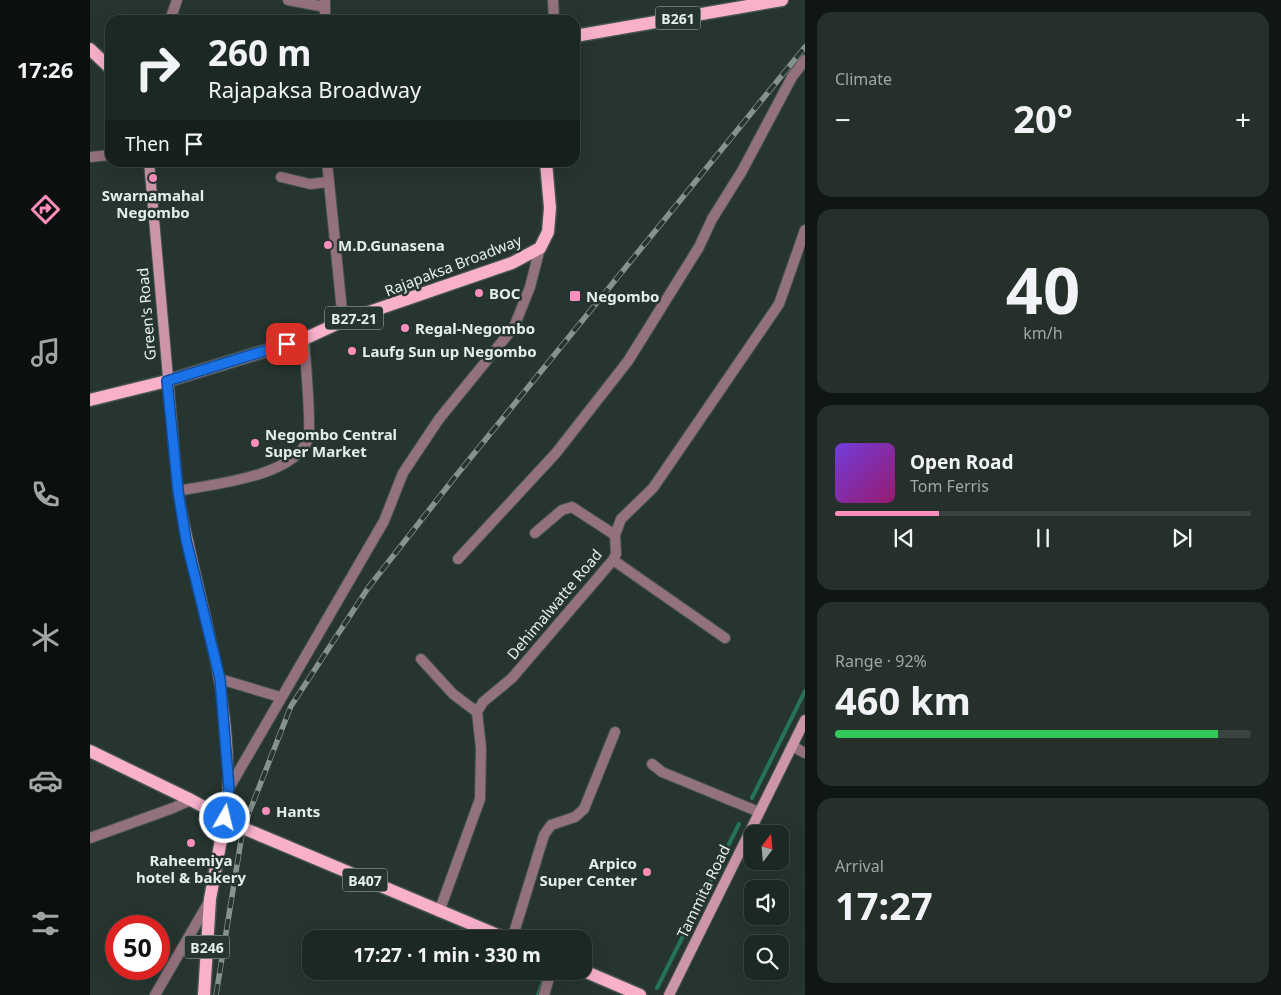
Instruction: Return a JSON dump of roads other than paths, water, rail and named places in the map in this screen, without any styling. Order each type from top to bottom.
[{"type":"main road","name":"B261","points":[[580,35],[782,0]]},
{"type":"main road","points":[[90,49],[105,63]]},
{"type":"main road","name":"Green's Road","points":[[148,167],[178,491],[186,540],[220,679],[229,788],[225,818]]},
{"type":"main road","points":[[540,248],[548,232],[550,208],[546,167]]},
{"type":"main road","name":"Rajapaksa Broadway","points":[[90,400],[167,381],[304,339],[343,321],[512,263],[540,248]]},
{"type":"main road","name":"Tammita Road","points":[[669,995],[805,720]]},
{"type":"main road","name":"B407","points":[[90,751],[191,800],[243,828],[484,930]]},
{"type":"main road","name":"B246","points":[[204,995],[210,900],[225,818]]},
{"type":"main road","points":[[592,974],[640,995]]},
{"type":"street","points":[[172,15],[177,0]]},
{"type":"street","points":[[288,0],[325,4]]},
{"type":"street","points":[[553,0],[554,15]]},
{"type":"street","points":[[458,559],[556,453],[628,361],[699,247],[712,219],[742,171],[792,76],[805,60]]},
{"type":"street","points":[[90,157],[105,156]]},
{"type":"street","points":[[327,167],[343,321]]},
{"type":"street","points":[[281,177],[310,184],[328,182]]},
{"type":"street","name":"Dehimalwatte Road","points":[[477,712],[483,702],[512,678],[613,560],[616,554],[614,535],[621,519],[653,488],[779,304],[803,248],[805,230]]},
{"type":"street","points":[[229,788],[280,697],[384,521],[403,473],[439,419],[514,327],[530,286],[540,248]]},
{"type":"street","points":[[178,491],[233,481],[282,466],[299,456],[309,438],[304,339]]},
{"type":"street","points":[[535,533],[562,510],[572,508],[614,535]]},
{"type":"street","points":[[613,560],[725,638]]},
{"type":"street","points":[[421,659],[453,694],[477,712],[481,748],[480,799],[439,912]]},
{"type":"street","points":[[220,679],[280,697]]},
{"type":"street","points":[[515,930],[544,835],[550,825],[576,817],[584,808],[615,732]]},
{"type":"street","points":[[792,746],[805,754]]},
{"type":"street","points":[[652,764],[662,772],[759,812]]},
{"type":"street","points":[[90,838],[191,800]]},
{"type":"street","points":[[155,995],[210,900]]},
{"type":"street","points":[[544,995],[548,980]]},
{"type":"waterway","points":[[752,798],[805,691]]},
{"type":"waterway","points":[[657,988],[739,824]]},
{"type":"waterway","points":[[538,995],[543,981]]},
{"type":"railway","points":[[216,995],[243,828],[291,706],[368,588],[455,477],[805,47]]},
{"type":"place","name":"Swarnamahal Negombo","points":[[153,178]]},
{"type":"place","name":"M.D.Gunasena","points":[[328,245]]},
{"type":"place","name":"BOC","points":[[479,293]]},
{"type":"place","name":"Negombo","points":[[575,296]]},
{"type":"place","name":"Regal-Negombo","points":[[405,328]]},
{"type":"place","name":"Laufg Sun up Negombo","points":[[352,351]]},
{"type":"place","name":"Negombo Central Super Market","points":[[255,443]]},
{"type":"place","name":"Hants","points":[[266,811]]},
{"type":"place","name":"Raheemiya hotel & bakery","points":[[191,843]]},
{"type":"place","name":"Arpico Super Center","points":[[647,872]]}]
